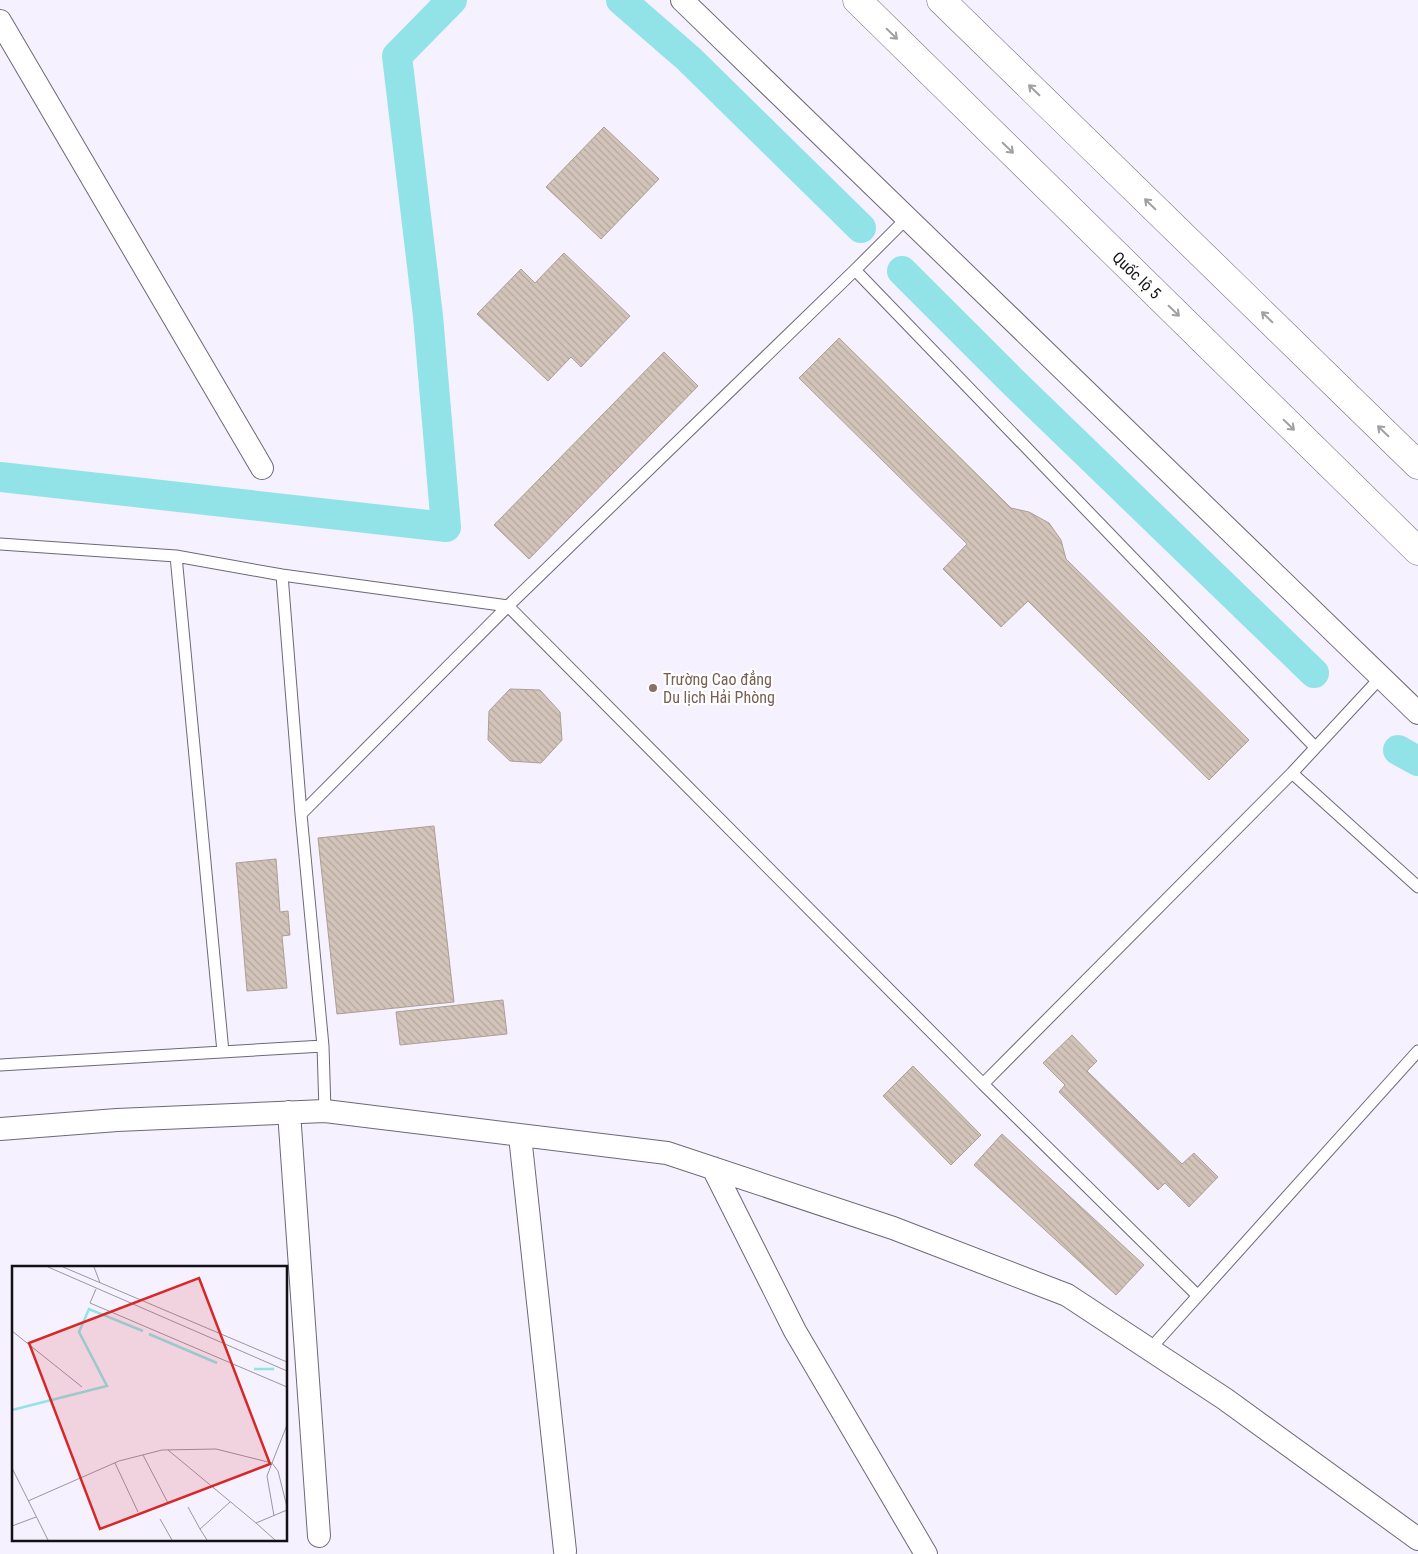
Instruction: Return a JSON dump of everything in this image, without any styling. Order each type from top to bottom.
[{"type":"highway","name":"Quốc lộ 5","points":[[857,0],[1418,551]]},
{"type":"highway","points":[[942,0],[1418,465]]},
{"type":"street","points":[[682,0],[1418,713]]},
{"type":"street","points":[[0,21],[262,468]]},
{"type":"street","points":[[0,1129],[118,1120],[325,1111],[667,1153],[893,1228],[1067,1295],[1225,1400],[1418,1539]]},
{"type":"street","points":[[289,1112],[319,1536]]},
{"type":"street","points":[[520,1136],[565,1551]]},
{"type":"street","points":[[713,1168],[795,1331],[926,1554]]},
{"type":"lane","points":[[301,814],[508,606],[907,218]]},
{"type":"lane","points":[[855,270],[1315,747]]},
{"type":"lane","points":[[0,544],[176,556],[282,575],[508,606],[983,1084],[1197,1295]]},
{"type":"lane","points":[[176,556],[223,1052]]},
{"type":"lane","points":[[282,575],[301,814],[323,1046],[325,1111]]},
{"type":"lane","points":[[983,1084],[1292,773],[1381,677]]},
{"type":"lane","points":[[1292,773],[1418,888]]},
{"type":"lane","points":[[0,1065],[323,1046]]},
{"type":"lane","points":[[1150,1349],[1418,1051]]},
{"type":"building","points":[[604,127],[659,179],[601,239],[546,187]]},
{"type":"building","points":[[564,253],[630,316],[581,367],[571,357],[548,381],[477,314],[521,269],[535,283]]},
{"type":"building","points":[[839,338],[1011,508],[1029,512],[1049,523],[1061,540],[1066,559],[1249,740],[1209,780],[1028,601],[1001,627],[943,569],[967,544],[799,378]]},
{"type":"building","points":[[664,352],[698,386],[529,559],[494,525]]},
{"type":"building","points":[[510,689],[540,690],[560,712],[562,740],[541,763],[510,761],[488,740],[489,711]]},
{"type":"building","points":[[434,826],[454,1002],[337,1014],[318,838]]},
{"type":"building","points":[[276,859],[280,912],[288,911],[290,935],[282,936],[287,988],[247,991],[236,863]]},
{"type":"building","points":[[503,1000],[507,1034],[400,1045],[396,1012]]},
{"type":"building","points":[[1072,1035],[1097,1061],[1087,1071],[1182,1164],[1194,1153],[1218,1177],[1189,1207],[1165,1183],[1158,1190],[1059,1092],[1065,1085],[1043,1063]]},
{"type":"building","points":[[913,1066],[981,1135],[951,1165],[883,1096]]},
{"type":"building","points":[[1002,1134],[1144,1265],[1116,1295],[974,1165]]},
{"type":"waterway","points":[[0,477],[446,527],[428,316],[397,56],[452,0]]},
{"type":"waterway","points":[[621,0],[689,59],[861,228]]},
{"type":"waterway","points":[[902,271],[1011,380],[1314,673]]},
{"type":"waterway","points":[[1398,750],[1418,761]]},
{"type":"place","name":"Trường Cao đẳng Du lịch Hải Phòng","points":[[653,688]]}]
